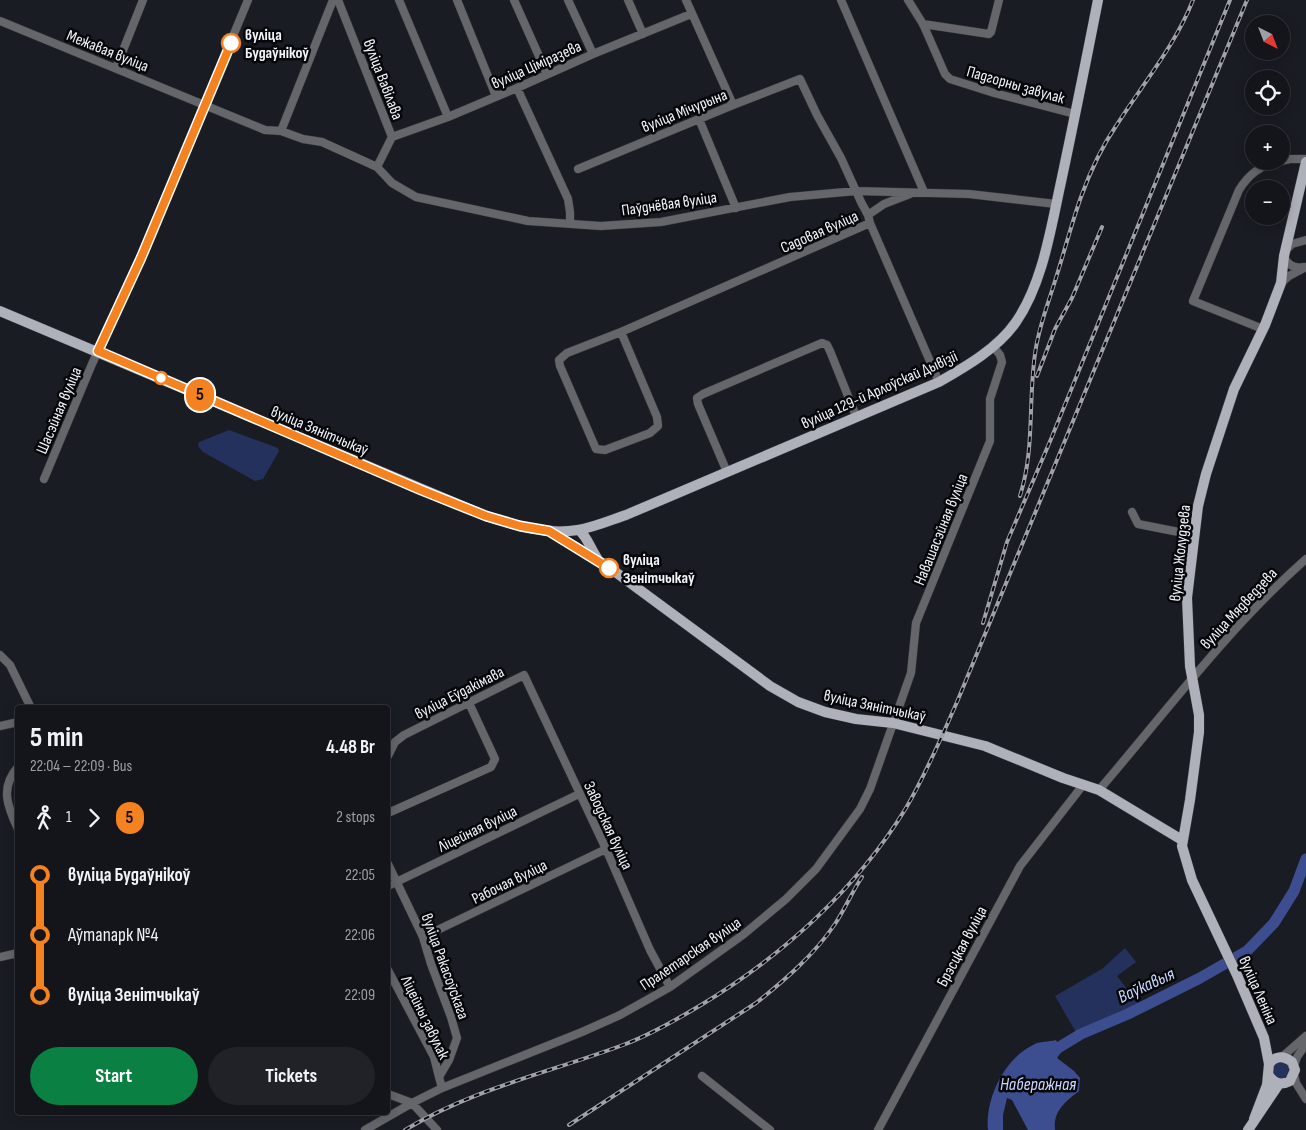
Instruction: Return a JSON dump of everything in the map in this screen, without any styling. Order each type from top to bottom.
[{"type":"main road","name":"вуліца 129-й Арлоўскай Дывізіі","points":[[600,524],[939,382],[962,369],[993,346],[1016,323],[1032,294],[1046,249],[1098,0]]},
{"type":"main road","name":"вуліца Жолудзева","points":[[1227,953],[1192,880],[1183,852],[1182,840],[1190,800],[1199,732],[1199,715],[1192,678],[1188,639],[1188,598],[1194,535],[1198,506],[1218,435],[1234,389],[1263,329],[1281,284],[1285,254],[1306,161]]},
{"type":"main road","name":"вуліца Зянітчыкаў","points":[[0,311],[486,516],[520,526],[549,531],[578,530],[600,524]]},
{"type":"main road","points":[[599,561],[591,550],[590,543],[592,534],[600,524]]},
{"type":"main road","points":[[578,530],[590,543]]},
{"type":"main road","points":[[576,547],[575,540],[578,530]]},
{"type":"main road","name":"вуліца Зянітчыкаў","points":[[549,531],[599,561],[770,686],[789,697],[826,712],[856,719],[893,723],[985,746],[1099,790],[1182,840]]},
{"type":"main road","name":"вуліца Леніна","points":[[1227,953],[1264,1038]]},
{"type":"main road","points":[[1254,1119],[1281,1084],[1290,1081],[1294,1070],[1292,1062],[1281,1057],[1264,1038]]},
{"type":"main road","points":[[1248,1130],[1267,1085],[1268,1069],[1264,1038]]},
{"type":"main road","points":[[1268,1069],[1276,1058],[1281,1057]]},
{"type":"main road","points":[[1268,1069],[1272,1081],[1281,1084]]},
{"type":"street","points":[[116,68],[142,0]]},
{"type":"street","points":[[206,104],[248,0]]},
{"type":"street","points":[[281,130],[333,0]]},
{"type":"street","name":"вуліца Вавілава","points":[[338,0],[392,138],[377,166]]},
{"type":"street","points":[[399,0],[448,117]]},
{"type":"street","points":[[457,0],[496,96]]},
{"type":"street","points":[[514,0],[547,74]]},
{"type":"street","points":[[568,0],[593,54]]},
{"type":"street","points":[[628,0],[643,34]]},
{"type":"street","points":[[686,0],[733,105]]},
{"type":"street","points":[[841,0],[924,192]]},
{"type":"street","name":"Падгорны завулак","points":[[908,0],[923,24],[945,74],[950,79],[994,93],[1075,114]]},
{"type":"street","points":[[923,24],[989,34],[999,0]]},
{"type":"street","name":"вуліца Ціміразева","points":[[392,138],[448,117],[691,14]]},
{"type":"street","name":"Межавая вуліца","points":[[0,21],[206,104],[265,130],[281,130],[303,139],[322,142],[377,166]]},
{"type":"street","name":"вуліца Мічурына","points":[[578,169],[800,79],[856,191]]},
{"type":"street","points":[[517,88],[568,199],[570,223]]},
{"type":"street","name":"Шасэйная вуліца","points":[[44,479],[206,104]]},
{"type":"street","points":[[699,119],[736,208]]},
{"type":"street","points":[[1290,158],[1306,161]]},
{"type":"street","name":"Паўднёвая вуліца","points":[[377,166],[392,184],[416,197],[528,221],[601,226],[661,222],[790,197],[856,191],[969,194],[1056,204]]},
{"type":"street","points":[[1257,170],[1252,172],[1239,190],[1193,301],[1263,329]]},
{"type":"street","points":[[856,191],[869,219],[884,204],[914,192]]},
{"type":"street","name":"Садовая вуліца","points":[[621,332],[657,417],[658,426],[650,433],[605,450],[596,449],[560,366],[559,360],[567,353],[621,332],[869,219],[939,382]]},
{"type":"street","points":[[1292,229],[1306,240]]},
{"type":"street","points":[[1306,240],[1292,244],[1285,254],[1288,263],[1292,266],[1298,268],[1306,267]]},
{"type":"street","points":[[1281,284],[1289,276],[1306,267]]},
{"type":"street","points":[[727,472],[698,404],[697,398],[711,390],[822,343],[827,345],[830,351],[856,416]]},
{"type":"street","name":"Навашасэйная вуліца","points":[[893,723],[911,673],[916,623],[990,442],[990,399],[1002,362],[1000,355],[993,346]]},
{"type":"street","points":[[1132,512],[1138,524],[1194,535]]},
{"type":"street","name":"вуліца Мядведзева","points":[[1192,678],[1250,612],[1306,559]]},
{"type":"street","points":[[0,655],[10,665],[30,705]]},
{"type":"street","name":"вуліца Еўдакімава","points":[[390,752],[395,742],[404,734],[524,675]]},
{"type":"street","name":"Заводская вуліца","points":[[524,675],[606,849],[650,950],[670,987]]},
{"type":"street","points":[[1099,790],[1192,678]]},
{"type":"street","points":[[390,812],[491,767],[495,759],[469,702]]},
{"type":"street","points":[[0,726],[15,723]]},
{"type":"street","name":"Пралетарская вуліца","points":[[365,1130],[442,1088],[620,1015],[670,987],[744,934],[786,899],[816,869],[860,809],[870,789],[893,723]]},
{"type":"street","points":[[15,770],[5,781],[4,790],[6,803],[15,822]]},
{"type":"street","name":"Брэсцкая вуліца","points":[[878,1130],[1020,866],[1083,785]]},
{"type":"street","name":"Ліцейная вуліца","points":[[390,885],[579,794]]},
{"type":"street","name":"Рабочая вуліца","points":[[423,937],[606,849]]},
{"type":"street","name":"вуліца Ракасоўскага","points":[[390,868],[423,937],[457,1038],[449,1060],[439,1077]]},
{"type":"street","points":[[0,957],[15,954]]},
{"type":"street","name":"Ліцейны завулак","points":[[390,974],[434,1058],[439,1077]]},
{"type":"street","points":[[1281,1057],[1306,1036]]},
{"type":"street","points":[[1304,1096],[1296,1083],[1294,1070],[1297,1058],[1306,1044]]},
{"type":"street","points":[[702,1076],[770,1130]]},
{"type":"street","points":[[439,1077],[442,1088]]},
{"type":"street","points":[[1281,1084],[1304,1096]]},
{"type":"street","points":[[390,1095],[412,1103],[437,1130]]},
{"type":"shaded area","points":[[229,430],[278,448],[279,451],[263,479],[255,481],[203,452],[198,446],[199,442]]},
{"type":"shaded area","points":[[1125,948],[1136,962],[1117,976],[1139,1005],[1077,1034],[1055,996],[1102,969]]},
{"type":"shaded area","points":[[1281,1061],[1287,1064],[1290,1070],[1287,1076],[1281,1079],[1275,1076],[1272,1070],[1275,1064]]},
{"type":"water","name":"Наберажная","points":[[1056,1040],[1062,1051],[1057,1058],[1080,1078],[1079,1091],[1058,1112],[1055,1130],[1028,1130],[1012,1100],[1007,1098],[1003,1115],[1003,1130],[988,1130],[988,1118],[993,1093],[1005,1070],[1023,1051],[1033,1045]]},
{"type":"waterway","name":"Ваўкавыя","points":[[1048,1054],[1081,1034],[1128,1014],[1200,978],[1247,951],[1274,923],[1294,891],[1306,859]]},
{"type":"railway","points":[[1020,496],[1028,460],[1033,372],[1038,335],[1081,197],[1105,143],[1168,49],[1193,0]]},
{"type":"railway","points":[[983,623],[1007,542],[1230,0]]},
{"type":"railway","points":[[405,1130],[457,1103],[484,1092],[633,1041],[663,1027],[701,1005],[760,965],[815,919],[841,893],[886,838],[906,808],[920,782],[957,702],[1247,0]]},
{"type":"railway","points":[[1037,376],[1055,329],[1072,298],[1102,227]]},
{"type":"railway","points":[[569,1125],[756,1003],[778,985],[808,957],[827,935],[862,877]]},
{"type":"bus line","name":"5","points":[[231,43],[141,258],[98,351],[421,490],[486,516],[509,524],[549,531],[609,568]]},
{"type":"place","name":"вуліца Будаўнікоў","points":[[231,43]]},
{"type":"place","name":"вуліца Зенітчыкаў","points":[[609,568]]}]
